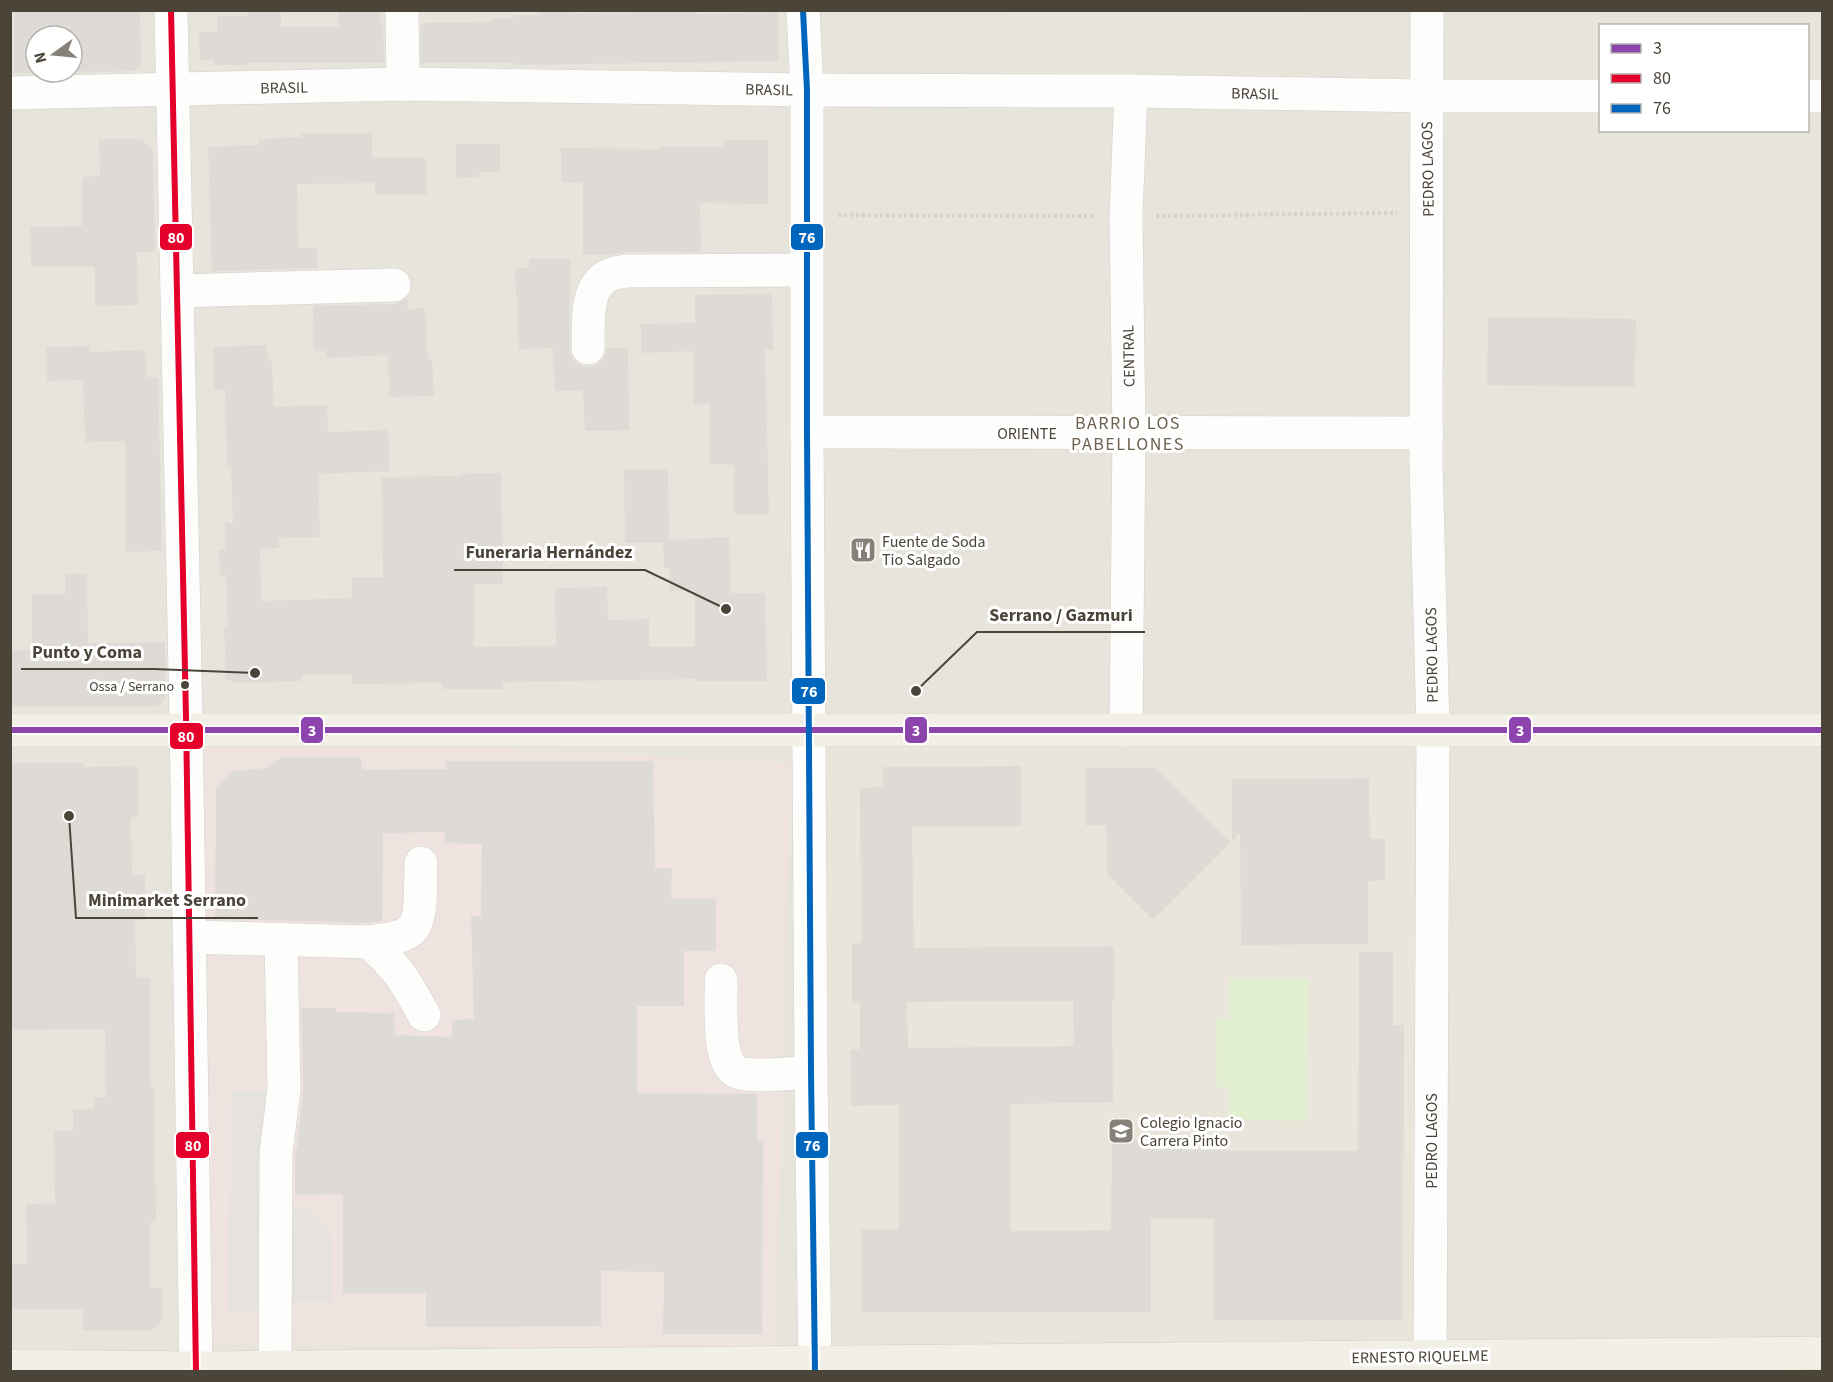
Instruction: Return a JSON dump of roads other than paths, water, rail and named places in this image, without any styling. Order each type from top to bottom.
[{"type":"main road","points":[[10,730],[1822,730]]},
{"type":"main road","name":"ERNESTO RIQUELME","points":[[10,1366],[196,1370],[275,1367],[1430,1364],[1822,1353]]},
{"type":"street","points":[[171,10],[196,1370]]},
{"type":"street","points":[[402,10],[403,84]]},
{"type":"street","points":[[803,10],[807,90],[811,1072],[815,1367]]},
{"type":"street","name":"PEDRO LAGOS","points":[[1427,10],[1426,433],[1433,729],[1430,1364]]},
{"type":"street","name":"BRASIL","points":[[10,93],[403,84],[807,90],[1131,90],[1426,96],[1599,96]]},
{"type":"street","name":"CENTRAL","points":[[1126,730],[1129,433],[1126,216],[1131,90]]},
{"type":"street","points":[[588,348],[589,311],[594,289],[607,276],[626,271],[806,270]]},
{"type":"street","points":[[177,291],[394,285]]},
{"type":"street","name":"ORIENTE","points":[[807,432],[1426,433]]},
{"type":"street","points":[[189,937],[368,942],[394,938],[412,929],[419,916],[421,863]]},
{"type":"street","points":[[275,1367],[276,1154],[284,1089],[280,940]]},
{"type":"street","points":[[368,942],[387,957],[405,981],[424,1015]]},
{"type":"street","points":[[721,980],[723,1050],[727,1062],[735,1072],[748,1074],[811,1072]]},
{"type":"place","name":"Fuente de Soda Tio Salgado","points":[[863,550]]},
{"type":"place","name":"Funeraria Hernández","points":[[726,609]]},
{"type":"place","name":"Punto y Coma","points":[[255,673]]},
{"type":"place","name":"Ossa / Serrano","points":[[185,685]]},
{"type":"place","name":"Serrano / Gazmuri","points":[[916,691]]},
{"type":"place","name":"Minimarket Serrano","points":[[69,816]]},
{"type":"place","name":"Colegio Ignacio Carrera Pinto","points":[[1121,1131]]},
{"type":"district","name":"BARRIO LOS PABELLONES","points":[[1128,433]]}]
